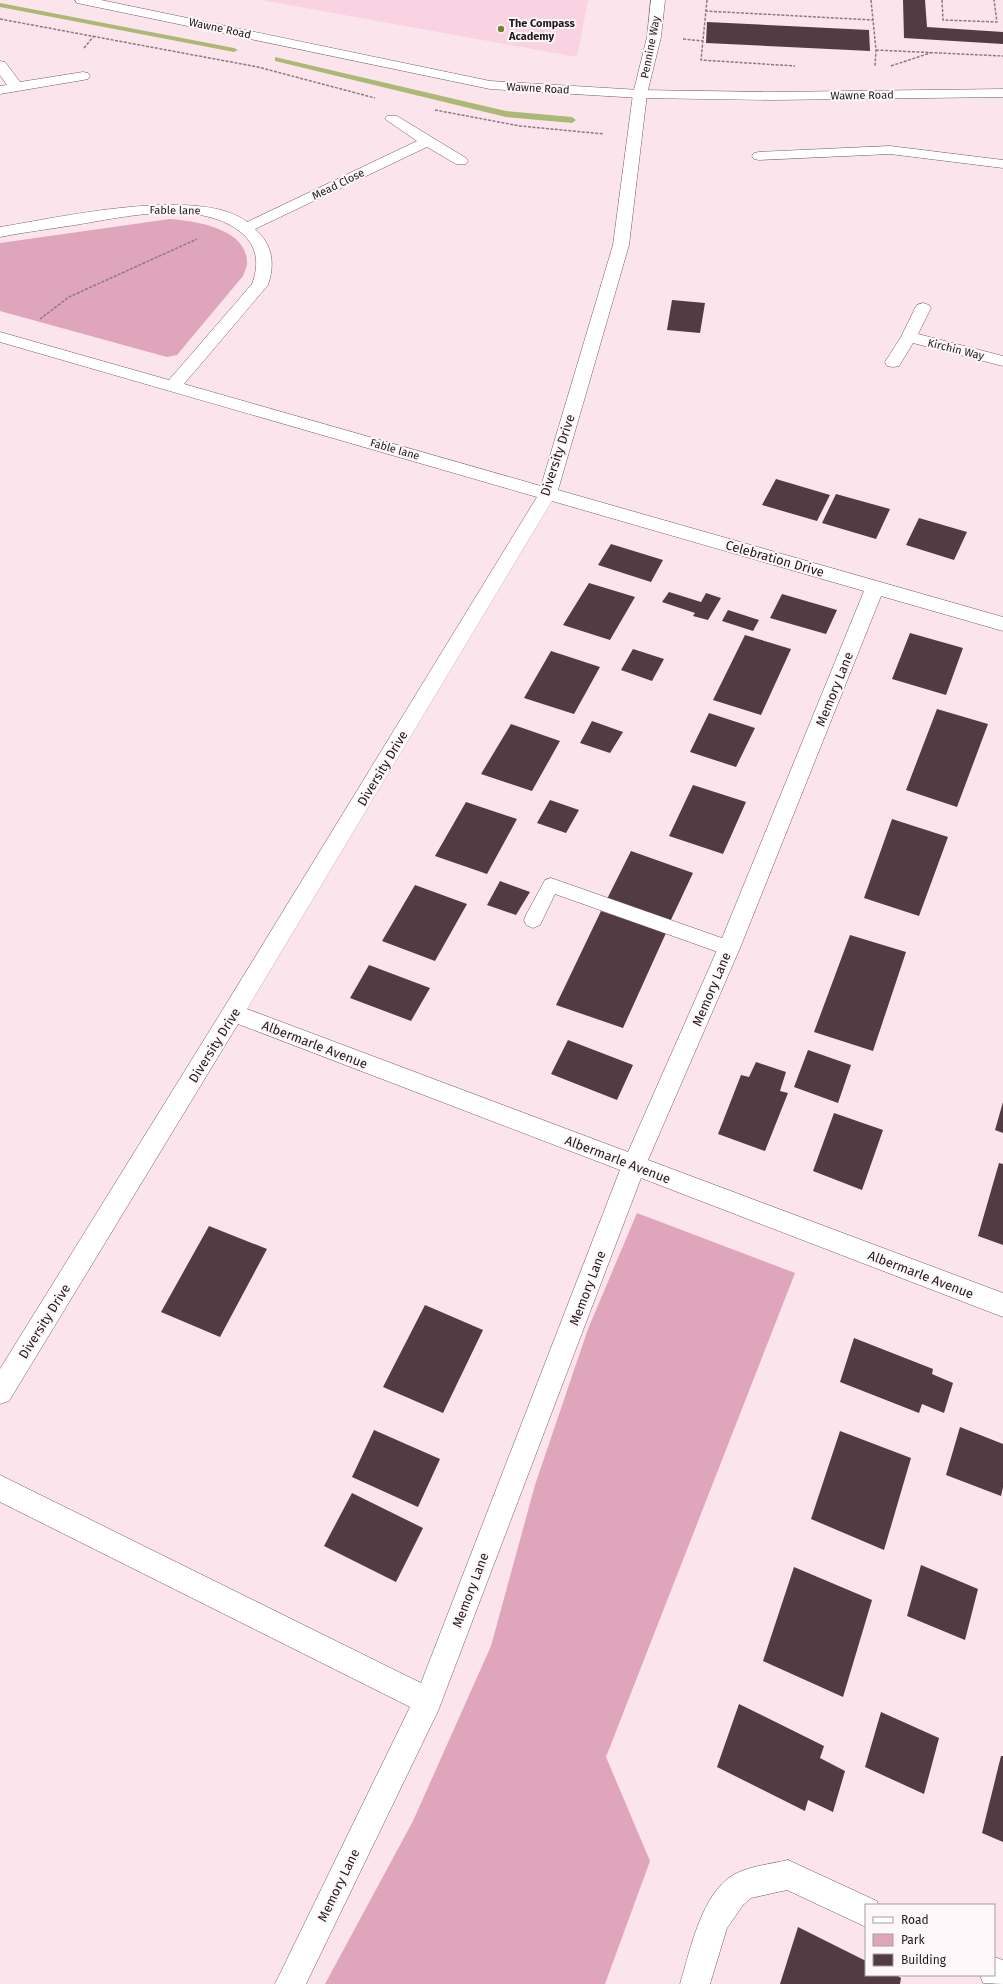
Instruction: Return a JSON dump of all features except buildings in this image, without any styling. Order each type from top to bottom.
[{"type":"street","name":"Wawne Road","points":[[82,0],[490,85],[640,94],[772,96],[1003,93]]},
{"type":"street","name":"Pennine Way","points":[[640,94],[654,37],[658,0]]},
{"type":"street","points":[[0,65],[16,87]]},
{"type":"street","points":[[0,90],[83,76]]},
{"type":"street","name":"Diversity Drive","points":[[0,1392],[234,1013],[548,493],[621,245],[640,94]]},
{"type":"street","points":[[392,119],[461,161]]},
{"type":"street","name":"Mead Close","points":[[246,226],[428,140]]},
{"type":"street","points":[[759,156],[890,150],[1003,164]]},
{"type":"street","name":"Fable lane","points":[[0,232],[153,208],[181,208],[208,211],[246,226]]},
{"type":"street","points":[[173,386],[260,285],[265,269],[264,254],[258,241],[246,226]]},
{"type":"street","name":"Kirchin Way","points":[[893,362],[909,337],[923,308]]},
{"type":"street","name":"Fable lane","points":[[0,337],[548,493]]},
{"type":"street","name":"Kirchin Way","points":[[909,337],[1003,361]]},
{"type":"street","name":"Celebration Drive","points":[[548,493],[1003,624]]},
{"type":"street","name":"Memory Lane","points":[[290,1984],[428,1701],[634,1165],[729,948],[875,587]]},
{"type":"street","name":"Albermarle Avenue","points":[[234,1013],[1003,1305]]},
{"type":"street","points":[[0,1488],[428,1701]]},
{"type":"street","points":[[695,1984],[714,1921],[732,1894],[744,1885],[788,1875],[865,1912]]},
{"type":"lane","points":[[533,920],[551,885],[729,948]]},
{"type":"path","points":[[707,0],[701,60],[796,66]]},
{"type":"path","points":[[872,0],[876,50],[874,71]]},
{"type":"path","points":[[942,0],[943,20],[997,22],[994,0]]},
{"type":"path","points":[[706,12],[874,20]]},
{"type":"path","points":[[0,19],[258,67],[378,99]]},
{"type":"path","points":[[876,50],[1003,56]]},
{"type":"path","points":[[888,67],[930,53]]},
{"type":"path","points":[[429,109],[520,126],[635,136]]},
{"type":"path","points":[[17,341],[50,310],[69,297],[219,230],[246,226]]},
{"type":"shaded area","name":"The Compass Academy","points":[[261,0],[588,0],[577,57]]},
{"type":"green space","points":[[170,219],[205,224],[228,234],[238,241],[244,250],[247,263],[243,276],[177,355],[167,357],[0,311],[0,243]]},
{"type":"green space","points":[[637,1213],[795,1273],[606,1757],[650,1861],[605,1984],[325,1984],[413,1821],[491,1646],[535,1485],[588,1329]]},
{"type":"waterway","points":[[0,5],[234,50]]},
{"type":"waterway","points":[[278,59],[506,114],[572,120]]},
{"type":"place","name":"The Compass Academy","points":[[501,29]]}]
